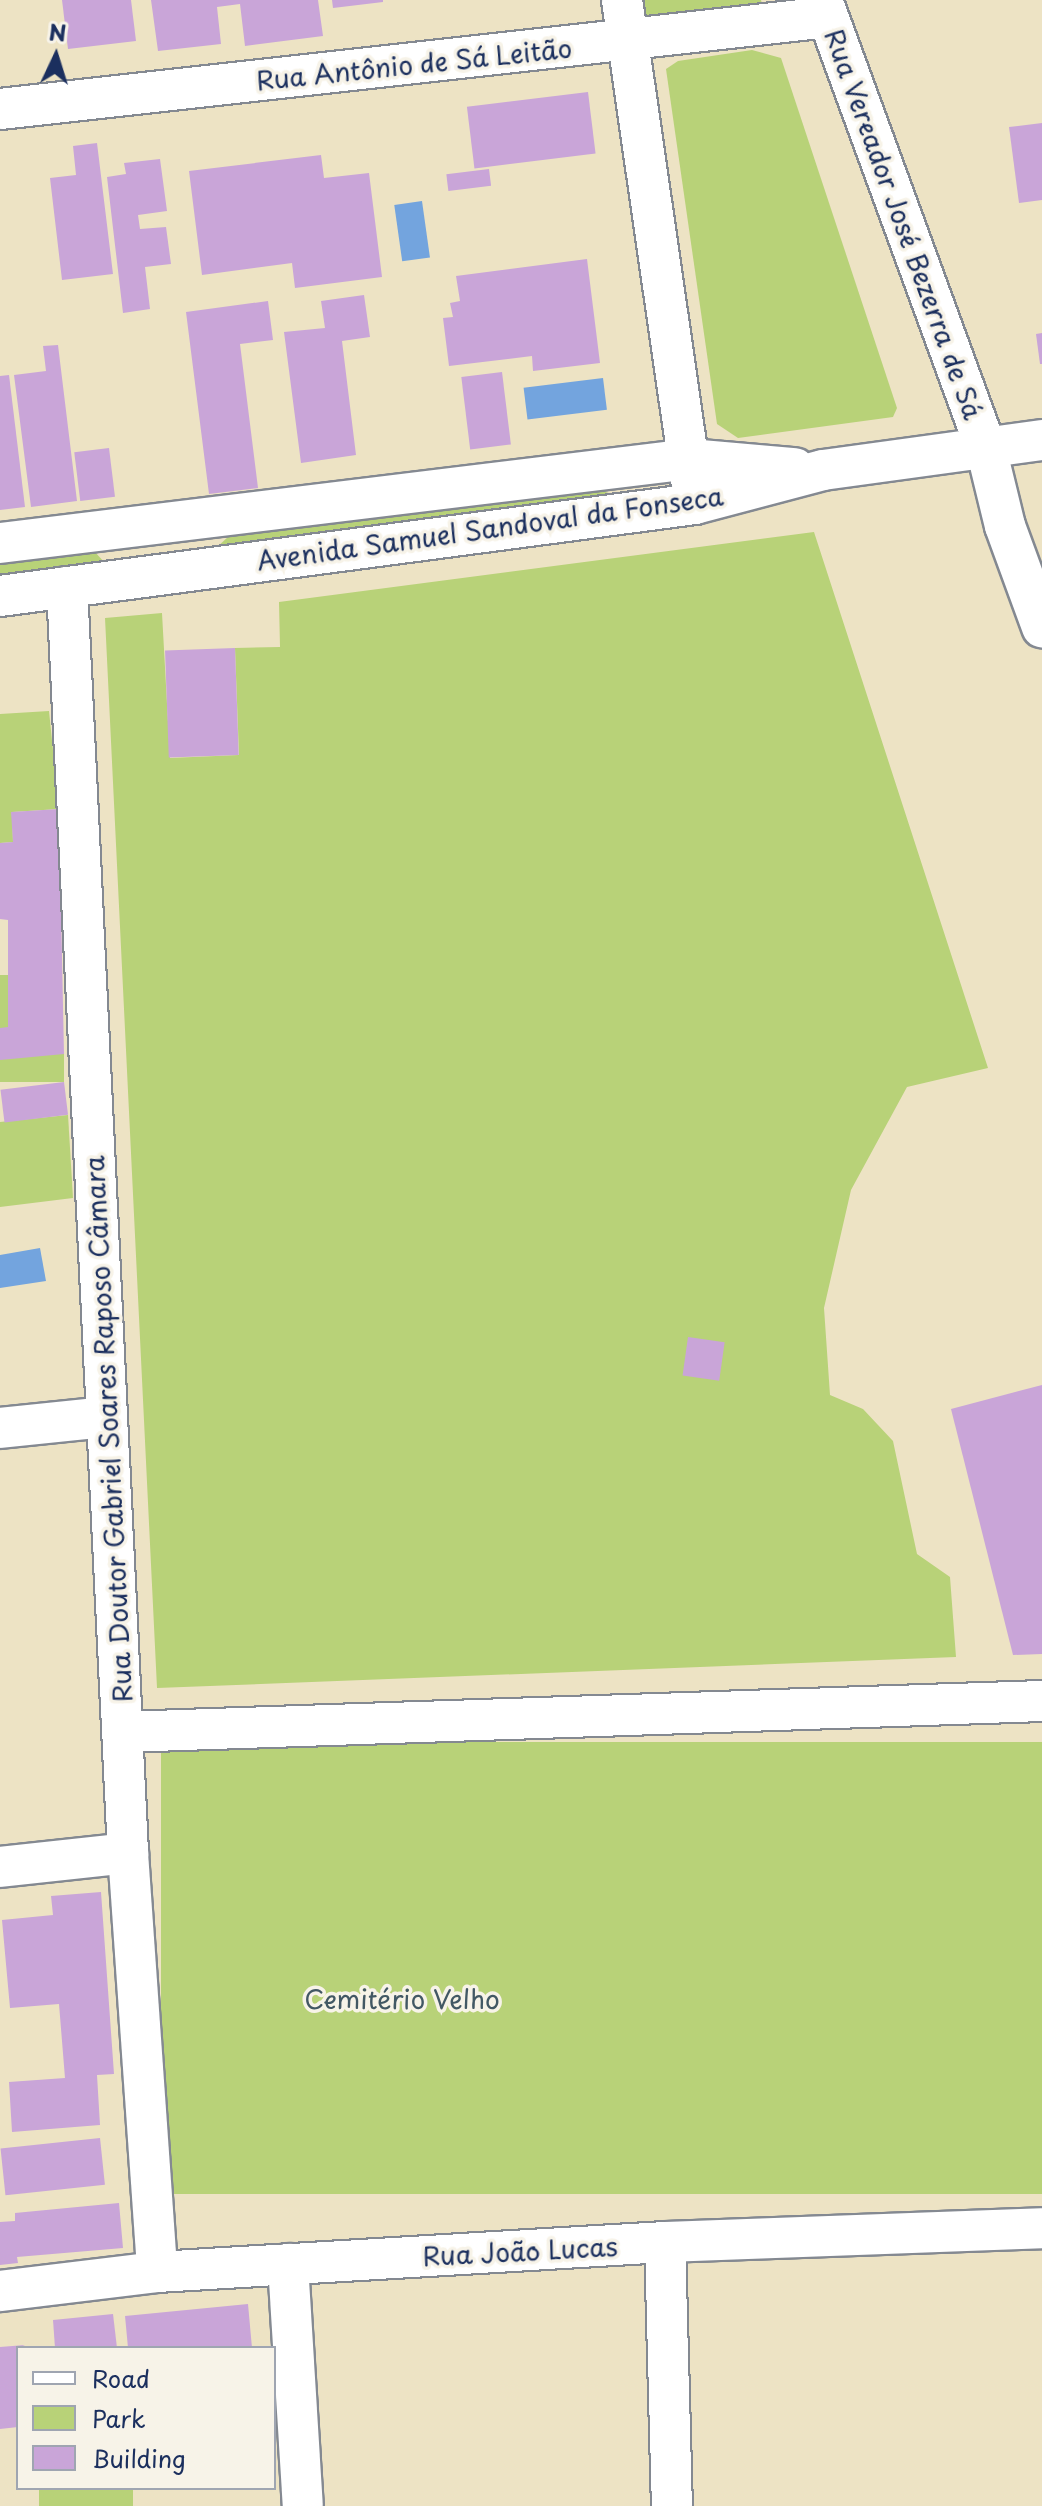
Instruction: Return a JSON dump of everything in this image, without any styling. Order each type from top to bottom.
[{"type":"street","points":[[622,0],[695,504]]},
{"type":"street","name":"Rua Antônio de Sá Leitão","points":[[0,109],[626,41],[825,8]]},
{"type":"street","name":"Rua Vereador José Bezerra de Sá","points":[[825,8],[986,448],[1005,526],[1042,627]]},
{"type":"street","points":[[823,470],[1042,440]]},
{"type":"street","name":"Avenida Samuel Sandoval da Fonseca","points":[[0,543],[689,459],[823,470]]},
{"type":"street","name":"Avenida Samuel Sandoval da Fonseca","points":[[0,596],[695,504],[823,470]]},
{"type":"street","points":[[154,525],[160,575]]},
{"type":"street","name":"Rua Doutor Gabriel Soares Raposo Câmara","points":[[67,587],[128,1853],[157,2272]]},
{"type":"street","points":[[0,1428],[106,1417]]},
{"type":"street","points":[[123,1732],[1042,1701]]},
{"type":"street","points":[[0,1867],[128,1853]]},
{"type":"street","name":"Rua João Lucas","points":[[0,2291],[157,2272],[288,2264],[665,2242],[1042,2228]]},
{"type":"street","points":[[665,2242],[672,2506]]},
{"type":"street","points":[[288,2264],[303,2506]]},
{"type":"green space","points":[[641,0],[761,0],[763,8],[645,23]]},
{"type":"green space","points":[[752,50],[781,58],[897,408],[893,417],[738,438],[717,424],[666,69],[678,61]]},
{"type":"green space","points":[[603,491],[614,495],[215,549],[229,536]]},
{"type":"green space","points":[[814,532],[988,1068],[907,1087],[851,1190],[824,1308],[830,1395],[863,1409],[893,1441],[917,1554],[950,1577],[956,1657],[157,1688],[105,618],[162,613],[170,758],[239,755],[235,648],[280,647],[279,602]]},
{"type":"green space","points":[[94,551],[105,563],[0,583],[0,562]]},
{"type":"green space","points":[[49,711],[59,809],[12,812],[13,842],[0,843],[0,714]]},
{"type":"green space","points":[[0,975],[8,975],[8,1028],[0,1028]]},
{"type":"green space","points":[[0,1054],[64,1054],[64,1082],[0,1082]]},
{"type":"green space","points":[[68,1115],[73,1198],[0,1207],[0,1122]]},
{"type":"green space","name":"Cemitério Velho","points":[[161,1742],[1042,1742],[1042,2194],[161,2194]]},
{"type":"green space","points":[[39,2490],[133,2490],[133,2506],[39,2506]]},
{"type":"water","points":[[422,201],[430,257],[402,261],[394,205]]},
{"type":"water","points":[[603,378],[607,410],[527,420],[524,388]]},
{"type":"water","points":[[40,1248],[46,1281],[0,1288],[0,1255]]},
{"type":"building","points":[[62,0],[131,0],[136,41],[68,49]]},
{"type":"building","points":[[151,0],[318,0],[323,36],[245,46],[240,4],[217,7],[221,44],[158,51]]},
{"type":"building","points":[[332,0],[383,0],[383,2],[333,8]]},
{"type":"building","points":[[588,92],[596,154],[474,168],[467,107]]},
{"type":"building","points":[[1042,123],[1042,200],[1019,203],[1009,127]]},
{"type":"building","points":[[97,143],[113,274],[62,280],[50,178],[76,175],[73,146]]},
{"type":"building","points":[[321,155],[324,178],[369,173],[382,277],[295,288],[292,263],[202,275],[189,171]]},
{"type":"building","points":[[160,159],[167,211],[138,215],[140,229],[166,227],[171,264],[145,267],[150,309],[123,313],[107,177],[126,174],[124,163]]},
{"type":"building","points":[[489,169],[491,186],[448,191],[446,174]]},
{"type":"building","points":[[587,259],[600,363],[533,371],[532,356],[449,366],[443,318],[453,317],[450,303],[460,301],[456,276]]},
{"type":"building","points":[[364,295],[370,337],[342,341],[356,455],[301,463],[284,332],[325,328],[321,301]]},
{"type":"building","points":[[268,301],[273,340],[240,344],[258,488],[209,494],[186,312]]},
{"type":"building","points":[[1042,333],[1042,364],[1040,364],[1036,334]]},
{"type":"building","points":[[58,345],[77,501],[31,507],[14,375],[46,371],[43,346]]},
{"type":"building","points":[[502,372],[511,444],[470,449],[461,377]]},
{"type":"building","points":[[9,375],[25,507],[0,510],[0,376]]},
{"type":"building","points":[[109,448],[115,497],[80,501],[74,452]]},
{"type":"building","points":[[235,648],[239,755],[169,757],[165,650]]},
{"type":"building","points":[[59,809],[64,1054],[0,1060],[0,1028],[8,1027],[8,920],[0,919],[0,843],[13,842],[11,812]]},
{"type":"building","points":[[64,1082],[68,1115],[4,1123],[0,1090]]},
{"type":"building","points":[[688,1337],[725,1342],[719,1381],[683,1376]]},
{"type":"building","points":[[1042,1385],[1042,1654],[1013,1655],[951,1409]]},
{"type":"building","points":[[101,1892],[114,2074],[97,2075],[100,2125],[12,2132],[9,2082],[65,2078],[59,2004],[10,2008],[2,1920],[53,1915],[51,1896]]},
{"type":"building","points":[[100,2138],[105,2185],[5,2195],[1,2148]]},
{"type":"building","points":[[119,2203],[123,2248],[17,2257],[18,2263],[0,2265],[0,2222],[15,2221],[15,2213]]},
{"type":"building","points":[[248,2304],[252,2346],[128,2346],[125,2316]]},
{"type":"building","points":[[113,2314],[117,2346],[55,2346],[53,2320]]},
{"type":"building","points":[[25,2345],[16,2346],[16,2427],[0,2429],[0,2347]]}]
